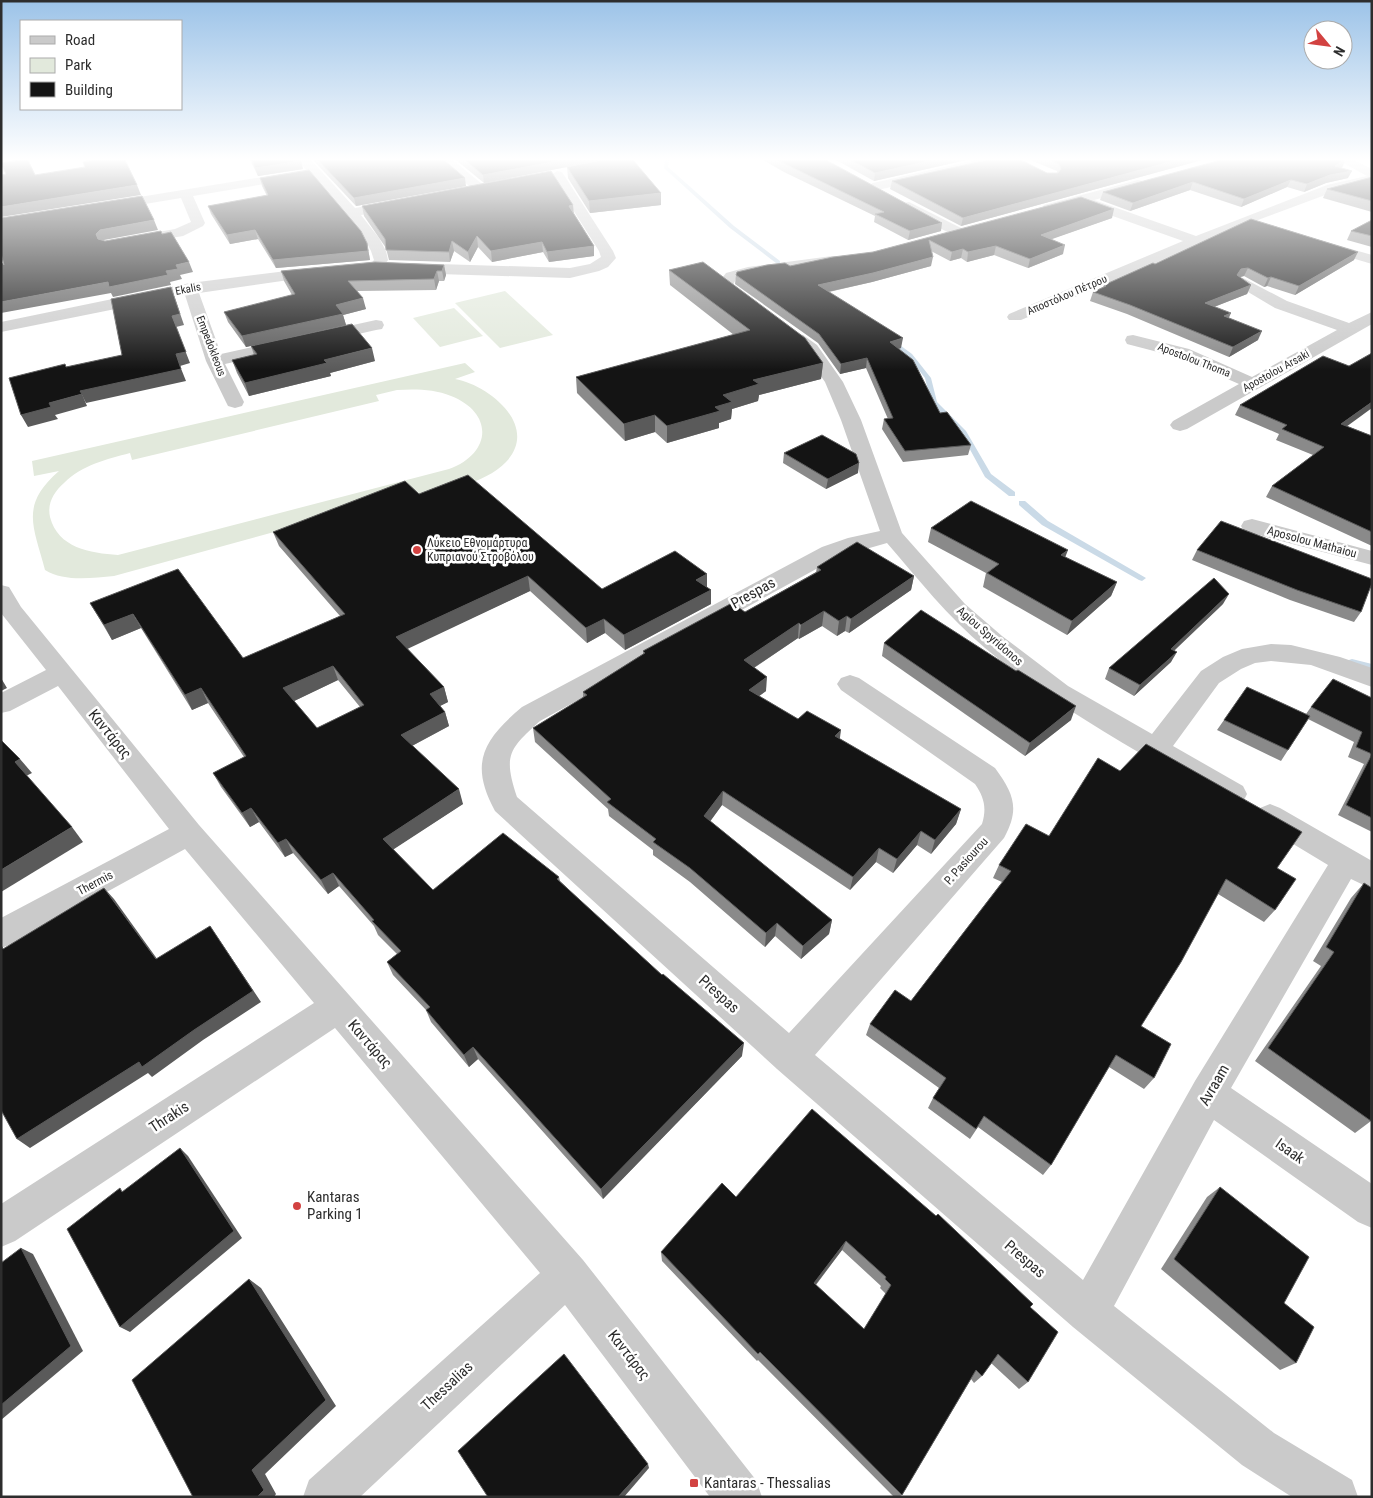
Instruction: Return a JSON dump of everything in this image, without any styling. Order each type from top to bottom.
[{"type":"street","points":[[119,243],[188,230]]},
{"type":"street","points":[[364,230],[380,252],[381,260],[377,266]]},
{"type":"street","points":[[359,268],[377,266],[555,273],[587,270],[603,264],[609,258],[591,230]]},
{"type":"street","points":[[942,237],[963,231],[961,230]]},
{"type":"street","points":[[1165,230],[1194,240]]},
{"type":"street","name":"Αποστόλου Πέτρου","points":[[1015,317],[1220,230]]},
{"type":"street","points":[[1308,240],[1372,260]]},
{"type":"street","name":"Agiou Spyridonos","points":[[842,258],[753,270],[731,276],[724,286],[811,349],[834,382],[851,420],[892,535],[956,609],[993,642],[1059,692],[1359,868]]},
{"type":"street","name":"Ekalis","points":[[1,327],[190,288],[256,278],[331,271]]},
{"type":"street","points":[[1243,284],[1273,301],[1350,329]]},
{"type":"street","name":"Empedokleous","points":[[190,288],[215,361],[236,402]]},
{"type":"street","name":"Apostolou Arsaki","points":[[1180,424],[1372,317]]},
{"type":"street","points":[[215,361],[376,325]]},
{"type":"street","name":"Apostolou Thoma","points":[[1133,340],[1182,354],[1253,384]]},
{"type":"street","name":"Aposolou Mathaiou","points":[[1252,526],[1372,558]]},
{"type":"street","name":"Prespas","points":[[892,535],[856,543],[830,552],[531,714],[499,745],[496,752],[495,775],[505,804],[790,1058],[1088,1312],[1258,1449],[1335,1497]]},
{"type":"street","name":"Καντάρας","points":[[5,606],[62,673],[189,833],[568,1275],[739,1497]]},
{"type":"street","points":[[1156,748],[1211,676],[1243,657],[1277,651],[1302,654],[1332,661],[1372,678]]},
{"type":"street","points":[[1,704],[62,673]]},
{"type":"street","name":"P. Pasiourou","points":[[790,1058],[994,830],[999,818],[1000,802],[996,790],[985,776],[850,684]]},
{"type":"street","name":"Thermis","points":[[1,934],[189,833]]},
{"type":"street","name":"Avraam","points":[[1088,1312],[1208,1094],[1359,868]]},
{"type":"street","name":"Thrakis","points":[[1,1227],[337,1007]]},
{"type":"street","name":"Isaak","points":[[1208,1094],[1372,1208]]},
{"type":"street","name":"Thessalias","points":[[326,1497],[568,1275]]},
{"type":"green space","points":[[505,291],[553,335],[500,348],[455,303]]},
{"type":"green space","points":[[454,308],[483,336],[440,347],[413,318]]},
{"type":"green space","points":[[465,363],[475,372],[455,379],[482,389],[495,398],[506,409],[514,422],[517,435],[515,448],[506,462],[497,470],[474,482],[433,493],[409,495],[114,576],[88,578],[69,578],[45,570],[34,528],[34,505],[47,483],[59,471],[34,476],[32,461]],"holes":[[[397,390],[438,392],[465,403],[475,412],[481,422],[482,433],[480,443],[474,453],[463,462],[449,469],[118,555],[97,553],[76,547],[60,536],[50,517],[50,502],[60,486],[87,467],[104,460],[130,453],[132,460],[379,401],[376,395]]]},
{"type":"building","points":[[1,230],[101,230],[96,234],[98,239],[105,241],[161,231],[162,234],[171,232],[189,262],[176,265],[178,269],[166,271],[168,275],[109,287],[108,282],[1,302],[1,262],[4,265],[1,253]]},
{"type":"building","points":[[224,230],[360,230],[367,243],[368,251],[273,260],[255,230],[227,235]]},
{"type":"building","points":[[379,230],[584,230],[594,246],[547,252],[542,242],[491,251],[477,236],[468,252],[452,241],[449,252],[386,250],[385,239]]},
{"type":"building","points":[[957,230],[1055,230],[1041,235],[1065,245],[1030,259],[996,246],[968,252],[963,249],[952,252],[929,240],[933,257],[818,285],[903,338],[890,342],[913,360],[940,413],[947,412],[971,445],[905,451],[884,419],[893,418],[867,358],[841,364],[819,334],[736,275],[737,272],[767,265],[785,263],[790,266],[833,257],[873,252]]},
{"type":"building","points":[[1228,230],[1286,230],[1358,252],[1299,286],[1271,277],[1268,278],[1248,268],[1241,269],[1237,275],[1251,285],[1205,303],[1231,313],[1224,316],[1262,331],[1233,347],[1093,292],[1106,286],[1104,285],[1153,263],[1155,264]]},
{"type":"building","points":[[1372,230],[1372,236],[1351,231]]},
{"type":"building","points":[[375,262],[444,265],[442,271],[437,271],[434,279],[348,281],[363,298],[336,305],[343,314],[242,336],[224,312],[295,294],[281,271]]},
{"type":"building","points":[[703,262],[805,338],[823,363],[753,380],[759,384],[723,395],[732,402],[715,407],[720,411],[667,426],[655,415],[624,424],[576,377],[750,330],[669,270]]},
{"type":"building","points":[[171,287],[180,314],[172,316],[186,352],[176,354],[181,369],[80,391],[82,394],[49,403],[51,407],[21,415],[9,378],[65,364],[66,367],[122,355],[111,299]]},
{"type":"building","points":[[352,324],[372,348],[324,360],[327,363],[245,383],[232,360],[257,354],[251,346]]},
{"type":"building","points":[[1372,353],[1372,402],[1341,424],[1372,436],[1372,532],[1272,486],[1324,447],[1282,429],[1287,425],[1240,405],[1323,356],[1349,366]]},
{"type":"building","points":[[822,435],[856,454],[859,463],[828,479],[784,453]]},
{"type":"building","points":[[468,475],[602,589],[675,551],[707,574],[696,580],[711,590],[624,635],[604,619],[586,628],[528,576],[396,637],[444,687],[430,694],[445,712],[401,735],[459,789],[383,839],[433,890],[503,833],[559,877],[557,879],[662,975],[744,1043],[601,1189],[473,1047],[464,1055],[426,1010],[430,1007],[387,962],[401,951],[372,921],[374,920],[333,873],[321,880],[286,839],[278,843],[251,808],[242,813],[213,773],[246,756],[201,688],[185,695],[133,614],[104,625],[90,603],[178,569],[243,658],[345,614],[273,532],[405,481],[419,494]],"holes":[[[333,666],[364,705],[317,728],[283,688]]]},
{"type":"building","points":[[971,501],[1068,550],[1061,555],[1117,582],[1072,621],[987,573],[999,564],[931,528]]},
{"type":"building","points":[[1221,521],[1372,579],[1361,612],[1297,590],[1197,550]]},
{"type":"building","points":[[857,542],[914,576],[851,619],[847,616],[839,621],[824,611],[801,625],[799,623],[744,660],[767,677],[749,690],[798,719],[807,711],[841,730],[835,736],[961,809],[935,840],[921,831],[897,859],[879,848],[853,877],[723,791],[704,816],[832,920],[803,946],[777,923],[766,933],[690,868],[653,842],[656,839],[607,802],[611,799],[533,728],[587,695],[583,692],[645,653],[643,651],[732,603],[745,612],[821,570],[817,567]]},
{"type":"building","points":[[1214,578],[1229,594],[1171,649],[1177,652],[1140,685],[1109,668]]},
{"type":"building","points":[[921,610],[1016,671],[1018,670],[1076,706],[1030,743],[884,643]]},
{"type":"building","points":[[1333,679],[1372,698],[1372,754],[1356,747],[1362,732],[1311,707]]},
{"type":"building","points":[[1247,687],[1310,716],[1288,750],[1224,720]]},
{"type":"building","points":[[1,740],[20,759],[15,762],[72,827],[1,870]]},
{"type":"building","points":[[1146,744],[1302,832],[1277,868],[1296,879],[1275,910],[1226,879],[1181,962],[1141,1026],[1171,1044],[1154,1078],[1116,1055],[1051,1165],[984,1116],[976,1129],[933,1098],[946,1078],[870,1024],[895,990],[911,1001],[1011,871],[999,865],[1026,824],[1049,836],[1098,758],[1120,771]]},
{"type":"building","points":[[1372,754],[1372,818],[1346,805]]},
{"type":"building","points":[[1364,883],[1372,888],[1371,1121],[1268,1048],[1334,952],[1326,947]]},
{"type":"building","points":[[104,888],[156,959],[210,926],[253,991],[142,1067],[139,1062],[17,1139],[1,1110],[1,945],[3,949]]},
{"type":"building","points":[[812,1109],[936,1216],[938,1214],[1033,1304],[1030,1307],[1058,1332],[1028,1382],[998,1354],[982,1376],[976,1370],[902,1495],[760,1352],[758,1354],[661,1252],[722,1183],[736,1197]],"holes":[[[846,1241],[886,1277],[885,1279],[891,1285],[864,1329],[814,1283]]]},
{"type":"building","points":[[180,1148],[234,1231],[120,1327],[67,1229],[120,1188],[122,1192]]},
{"type":"building","points":[[1220,1187],[1309,1257],[1284,1303],[1314,1327],[1296,1363],[1174,1259]]},
{"type":"building","points":[[21,1248],[71,1346],[1,1405],[1,1263]]},
{"type":"building","points":[[249,1279],[326,1400],[252,1470],[264,1490],[257,1497],[193,1497],[132,1380]]},
{"type":"building","points":[[564,1354],[648,1464],[618,1497],[488,1497],[458,1451]]},
{"type":"waterway","points":[[736,230],[778,262]]},
{"type":"waterway","points":[[891,341],[910,355],[928,378],[934,403],[964,432],[988,475],[1012,494]]},
{"type":"waterway","points":[[1022,503],[1045,523],[1142,578]]},
{"type":"waterway","points":[[1352,662],[1372,667]]},
{"type":"place","name":"Λύκειο Εθνομάρτυρα Κυπριανού Στροβόλου","points":[[417,550]]},
{"type":"place","name":"Kantaras Parking 1","points":[[297,1206]]},
{"type":"place","name":"Kantaras - Thessalias","points":[[694,1483]]}]
